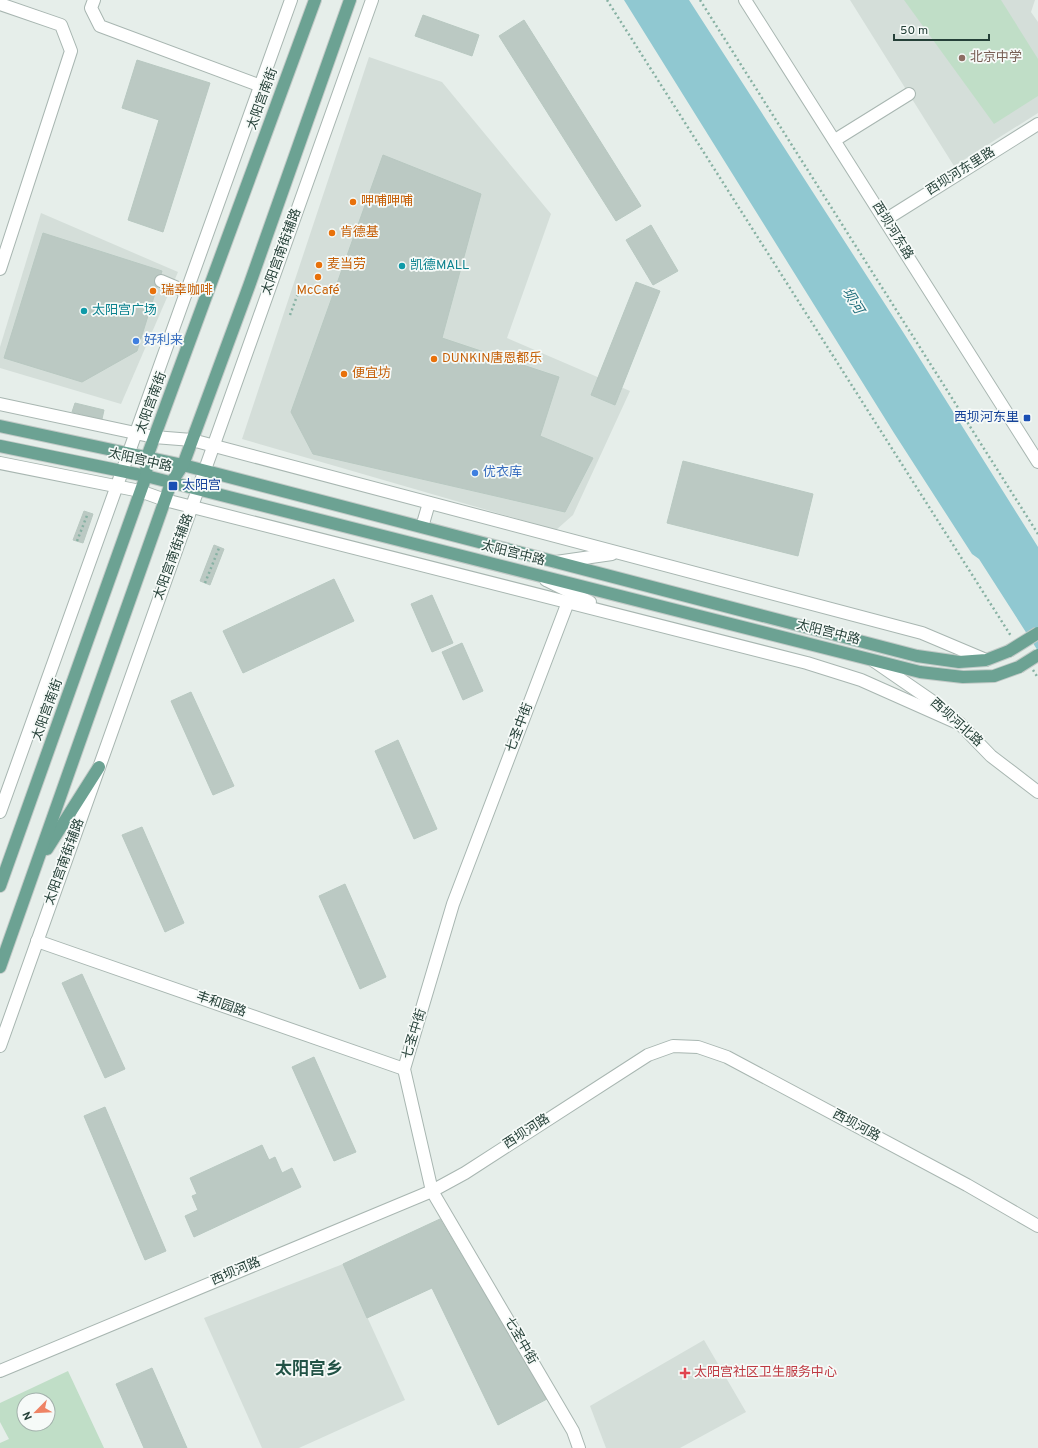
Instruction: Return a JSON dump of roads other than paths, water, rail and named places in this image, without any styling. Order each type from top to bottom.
[{"type":"main road","name":"太阳宫南街","points":[[0,886],[146,476],[147,456],[314,0]]},
{"type":"main road","points":[[0,967],[171,482],[183,465],[249,286],[350,0]]},
{"type":"main road","name":"太阳宫中路","points":[[0,426],[147,456],[204,470],[917,656],[958,662],[986,660],[1009,651],[1038,633]]},
{"type":"main road","name":"太阳宫中路","points":[[0,446],[171,482],[920,672],[963,677],[994,676],[1024,666],[1038,655]]},
{"type":"main road","points":[[36,867],[99,767]]},
{"type":"street","points":[[94,0],[91,8],[100,26],[261,86]]},
{"type":"street","name":"太阳宫南街","points":[[0,812],[291,0]]},
{"type":"street","name":"太阳宫南街辅路","points":[[0,1046],[372,0]]},
{"type":"street","name":"西坝河东路","points":[[745,0],[1038,462]]},
{"type":"street","points":[[0,4],[61,25],[71,51],[0,269]]},
{"type":"street","points":[[835,140],[909,94]]},
{"type":"street","name":"西坝河东里路","points":[[885,220],[1038,124]]},
{"type":"street","points":[[162,281],[187,292]]},
{"type":"street","name":"太阳宫中路","points":[[0,404],[136,434],[192,440],[922,634],[986,660]]},
{"type":"street","points":[[0,463],[140,491],[165,500],[808,663],[861,680],[960,724]]},
{"type":"street","points":[[422,527],[429,503]]},
{"type":"street","points":[[556,562],[618,553]]},
{"type":"street","points":[[534,574],[610,613]]},
{"type":"street","name":"七圣中街","points":[[568,602],[453,904],[404,1069],[432,1191],[572,1431],[579,1448]]},
{"type":"street","name":"西坝河北路","points":[[871,659],[932,701],[960,724],[991,756],[1038,792]]},
{"type":"street","name":"丰和园路","points":[[38,941],[404,1069]]},
{"type":"street","name":"西坝河路","points":[[0,1371],[432,1191],[464,1173],[648,1055],[672,1046],[698,1047],[727,1057],[967,1186],[1038,1226]]},
{"type":"water","name":"坝河","points":[[624,0],[689,0],[903,332],[1038,547],[1038,651],[979,559],[972,554],[894,433]]},
{"type":"place","name":"北京中学","points":[[962,58]]},
{"type":"place","name":"呷哺呷哺","points":[[353,202]]},
{"type":"place","name":"肯德基","points":[[332,233]]},
{"type":"place","name":"麦当劳","points":[[319,265]]},
{"type":"place","name":"凯德MALL","points":[[402,266]]},
{"type":"place","name":"McCafé","points":[[318,277]]},
{"type":"place","name":"瑞幸咖啡","points":[[153,291]]},
{"type":"place","name":"太阳宫广场","points":[[84,311]]},
{"type":"place","name":"好利来","points":[[136,341]]},
{"type":"place","name":"DUNKIN唐恩都乐","points":[[434,359]]},
{"type":"place","name":"便宜坊","points":[[344,374]]},
{"type":"place","name":"西坝河东里","points":[[1027,418]]},
{"type":"place","name":"优衣库","points":[[475,473]]},
{"type":"place","name":"太阳宫","points":[[173,486]]},
{"type":"place","name":"太阳宫社区卫生服务中心","points":[[685,1373]]},
{"type":"district","name":"太阳宫乡","points":[[309,1370]]}]
